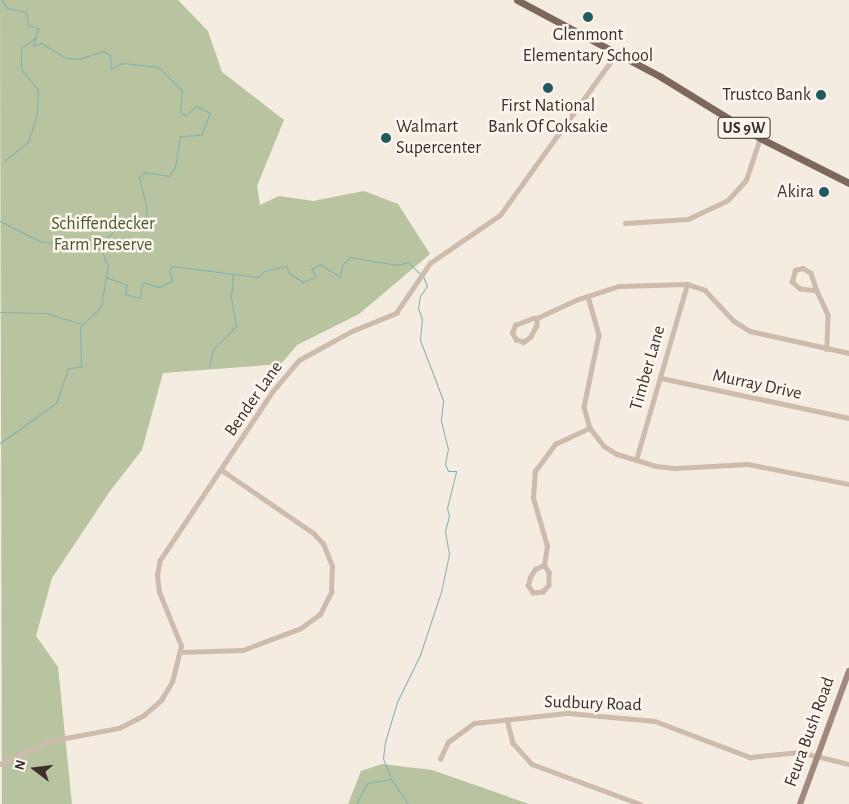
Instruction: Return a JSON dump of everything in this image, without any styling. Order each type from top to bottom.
[{"type":"main road","name":"US 9W","points":[[517,0],[617,53],[760,138],[849,183]]},
{"type":"main road","name":"Feura Bush Road","points":[[800,804],[849,671]]},
{"type":"street","name":"Bender Lane","points":[[181,652],[179,637],[160,597],[158,568],[168,546],[291,367],[346,334],[396,313],[430,263],[500,215],[545,149],[617,53]]},
{"type":"street","points":[[624,223],[688,219],[728,200],[746,180],[760,138]]},
{"type":"street","points":[[817,290],[793,285],[791,278],[795,270],[800,268],[810,272],[828,315],[827,349]]},
{"type":"street","points":[[537,318],[535,332],[528,341],[520,342],[513,337],[513,328],[518,322],[537,318],[588,296],[619,286],[687,284],[705,290],[734,320],[750,331],[849,353]]},
{"type":"street","name":"Timber Lane","points":[[636,460],[687,284]]},
{"type":"street","points":[[588,296],[599,335],[584,400],[590,428],[604,446],[636,460],[676,468],[748,464],[849,484]]},
{"type":"street","name":"Murray Drive","points":[[661,378],[849,418]]},
{"type":"street","points":[[544,564],[535,569],[530,577],[528,586],[533,593],[543,592],[548,585],[549,572],[544,564],[548,546],[533,498],[535,471],[555,444],[590,428]]},
{"type":"street","points":[[0,764],[45,742],[103,733],[135,721],[164,697],[181,652],[243,650],[302,628],[320,614],[331,592],[332,572],[328,554],[314,534],[221,470]]},
{"type":"street","name":"Sudbury Road","points":[[440,759],[448,742],[464,729],[481,721],[568,713],[633,716],[655,721],[745,756],[793,752],[849,764]]},
{"type":"street","points":[[507,718],[513,743],[532,764],[640,804]]},
{"type":"green space","name":"Schiffendecker Farm Preserve","points":[[0,0],[178,0],[208,31],[222,72],[284,120],[257,186],[260,205],[279,196],[313,201],[364,191],[398,204],[430,254],[359,314],[297,345],[281,364],[163,373],[142,450],[110,491],[52,578],[36,636],[58,667],[72,804],[2,804]]},
{"type":"green space","points":[[382,764],[432,770],[529,804],[348,804],[361,771]]},
{"type":"waterway","points":[[2,0],[7,8],[26,12],[28,25],[38,28],[33,46],[41,43],[66,58],[79,59],[104,51],[110,55],[111,69],[122,63],[158,67],[182,90],[180,111],[185,116],[196,106],[210,113],[201,135],[180,136],[175,167],[169,176],[145,172],[139,177],[147,209],[145,218],[136,217],[125,229],[116,229],[103,241],[101,250],[108,266],[106,277],[127,285],[125,294],[140,298],[142,282],[159,287],[172,280],[169,271],[172,266],[258,277],[264,271],[286,266],[289,273],[303,282],[316,276],[311,269],[320,264],[340,277],[342,265],[350,257],[397,265],[408,262],[419,273]]},
{"type":"waterway","points":[[5,160],[28,142],[37,114],[38,90],[21,69],[21,48],[34,39]]},
{"type":"waterway","points":[[0,221],[39,241],[77,247],[87,241],[101,250]]},
{"type":"waterway","points":[[209,367],[213,349],[236,326],[231,297],[233,274]]},
{"type":"waterway","points":[[356,804],[367,783],[391,779],[383,758],[385,742],[397,702],[420,655],[441,592],[449,554],[445,531],[449,516],[447,508],[456,471],[448,471],[445,464],[448,449],[441,420],[443,400],[420,340],[422,319],[418,308],[420,296],[427,286],[423,276]]},
{"type":"waterway","points":[[0,443],[56,403],[68,368],[81,367],[80,327],[101,307],[106,277]]},
{"type":"waterway","points":[[0,312],[46,313],[82,324]]},
{"type":"waterway","points":[[392,780],[408,804]]},
{"type":"place","name":"Glenmont Elementary School","points":[[588,17]]},
{"type":"place","name":"First National Bank Of Coksakie","points":[[548,88]]},
{"type":"place","name":"Trustco Bank","points":[[821,95]]},
{"type":"place","name":"Walmart Supercenter","points":[[386,138]]},
{"type":"place","name":"Akira","points":[[824,192]]}]
